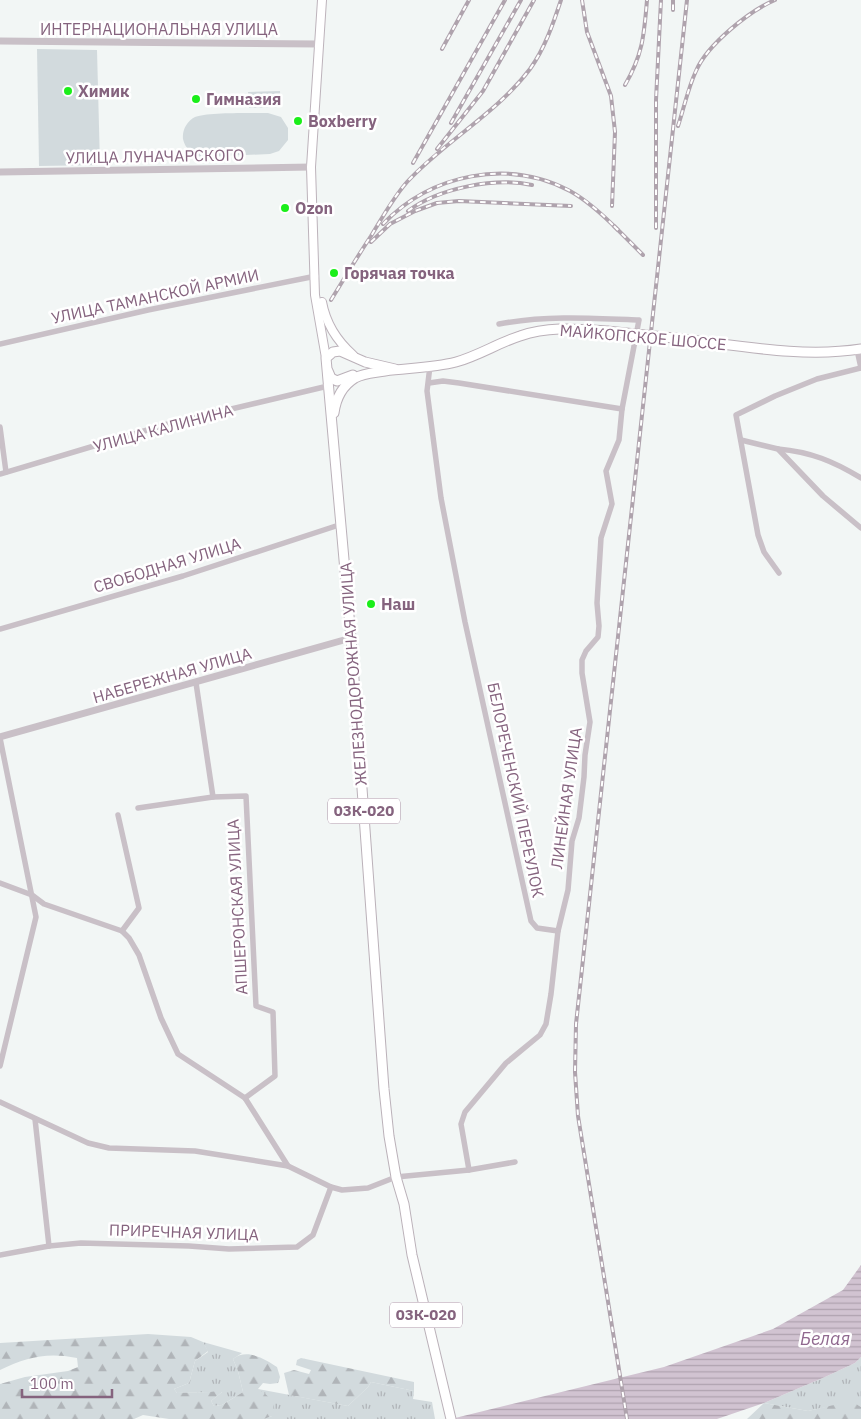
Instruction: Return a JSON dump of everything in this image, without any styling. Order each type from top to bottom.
[{"type":"main road","name":"ЖЕЛЕЗНОДОРОЖНАЯ УЛИЦА","points":[[322,0],[311,167],[316,276],[315,295],[327,362],[342,524],[384,1089],[396,1177],[404,1204],[412,1255],[451,1419]]},
{"type":"main road","points":[[316,276],[323,308],[333,333],[340,344],[359,359]]},
{"type":"main road","name":"МАЙКОПСКОЕ ШОССЕ","points":[[430,366],[456,362],[534,332],[566,328],[792,351],[835,352],[859,350]]},
{"type":"main road","points":[[395,369],[359,359],[340,351],[333,352],[327,362],[331,378],[337,381],[358,373],[430,366]]},
{"type":"main road","points":[[333,423],[336,402],[343,389],[355,379],[372,372]]},
{"type":"street","name":"ИНТЕРНАЦИОНАЛЬНАЯ УЛИЦА","points":[[0,41],[318,46]]},
{"type":"street","name":"ИНТЕРНАЦИОНАЛЬНАЯ УЛИЦА","points":[[0,46],[318,46]]},
{"type":"street","name":"УЛИЦА ЛУНАЧАРСКОГО","points":[[0,172],[311,167]]},
{"type":"street","name":"УЛИЦА ТАМАНСКОЙ АРМИИ","points":[[0,344],[148,310],[316,276]]},
{"type":"street","name":"ЛИНЕЙНАЯ УЛИЦА","points":[[499,324],[528,319],[574,317],[639,320],[622,409],[619,440],[606,471],[612,504],[601,538],[598,637],[586,651],[582,660],[582,673],[590,722],[579,818],[572,841],[568,890],[558,931]]},
{"type":"street","points":[[778,573],[764,552],[758,535],[736,415],[775,396],[817,380],[861,368],[859,350]]},
{"type":"street","name":"БЕЛОРЕЧЕНСКИЙ ПЕРЕУЛОК","points":[[430,366],[427,391],[442,498],[465,622],[531,921],[537,928],[558,931]]},
{"type":"street","points":[[429,383],[443,381],[459,383],[622,409]]},
{"type":"street","name":"УЛИЦА КАЛИНИНА","points":[[3,473],[164,425],[328,386]]},
{"type":"street","points":[[0,428],[3,473]]},
{"type":"street","points":[[740,440],[778,449],[798,451],[826,459],[861,478]]},
{"type":"street","points":[[778,449],[823,496],[861,528]]},
{"type":"street","name":"СВОБОДНАЯ УЛИЦА","points":[[0,629],[183,576],[342,524]]},
{"type":"street","name":"НАБЕРЕЖНАЯ УЛИЦА","points":[[0,737],[351,638]]},
{"type":"street","points":[[196,683],[213,797]]},
{"type":"street","points":[[0,737],[36,917],[0,1066]]},
{"type":"street","name":"АПШЕРОНСКАЯ УЛИЦА","points":[[138,808],[213,797],[246,796],[256,1006],[273,1012],[275,1076],[245,1098]]},
{"type":"street","points":[[118,815],[139,908],[122,931]]},
{"type":"street","points":[[0,883],[32,895],[44,904],[122,931],[129,938],[139,955],[160,1018],[178,1054],[245,1098],[288,1166]]},
{"type":"street","points":[[469,1170],[461,1124],[465,1112],[506,1063],[540,1035],[546,1024],[558,931]]},
{"type":"street","points":[[0,1102],[88,1143],[109,1148],[194,1151],[288,1166],[331,1187],[342,1190],[368,1188],[396,1177],[469,1170],[515,1162]]},
{"type":"street","points":[[35,1119],[49,1246]]},
{"type":"street","name":"ПРИРЕЧНАЯ УЛИЦА","points":[[0,1254],[81,1242],[229,1249],[297,1247],[313,1235],[331,1187]]},
{"type":"green space","name":"Химик","points":[[37,49],[97,50],[100,165],[39,166]]},
{"type":"green space","points":[[280,91],[281,107],[249,108],[248,92]]},
{"type":"green space","points":[[268,113],[281,117],[288,128],[288,140],[279,151],[270,154],[202,157],[190,151],[184,143],[184,129],[187,123],[195,117],[219,114]]},
{"type":"green space","points":[[148,1334],[191,1337],[203,1342],[208,1351],[195,1361],[189,1383],[174,1389],[177,1393],[222,1392],[211,1401],[214,1406],[222,1405],[243,1392],[233,1359],[244,1354],[256,1356],[277,1367],[280,1377],[278,1383],[263,1383],[258,1389],[266,1394],[273,1403],[272,1416],[264,1419],[169,1419],[143,1415],[134,1419],[0,1419],[0,1384],[25,1377],[68,1371],[78,1367],[77,1358],[47,1356],[28,1359],[0,1370],[0,1343]]},
{"type":"green space","points":[[203,1342],[242,1353],[233,1359],[243,1392],[222,1405],[214,1406],[211,1401],[222,1392],[177,1393],[174,1389],[189,1383],[195,1361],[208,1352]]},
{"type":"green space","points":[[861,1357],[861,1407],[851,1402],[808,1411],[764,1403],[855,1363]]},
{"type":"green space","points":[[301,1358],[414,1382],[414,1391],[371,1382],[348,1406],[289,1395],[284,1373],[294,1370],[309,1374],[311,1370],[296,1365],[297,1360]]},
{"type":"green space","points":[[371,1382],[414,1391],[413,1399],[432,1402],[435,1419],[264,1419],[272,1416],[258,1389],[348,1406]]},
{"type":"green space","points":[[851,1401],[861,1407],[861,1419],[747,1419],[764,1403],[808,1411]]},
{"type":"water","name":"Белая","points":[[861,1265],[861,1357],[855,1363],[764,1403],[717,1419],[451,1419],[664,1367],[773,1329],[843,1290]]},
{"type":"railway","points":[[442,49],[469,0]]},
{"type":"railway","points":[[413,163],[505,0]]},
{"type":"railway","points":[[451,123],[521,0]]},
{"type":"railway","points":[[437,149],[483,91],[534,0]]},
{"type":"railway","points":[[331,300],[388,208],[407,182],[437,153],[502,100],[530,69],[552,27],[561,0]]},
{"type":"railway","points":[[582,0],[587,32],[611,96],[615,132],[612,206]]},
{"type":"railway","points":[[625,85],[636,64],[642,44],[647,0]]},
{"type":"railway","points":[[656,228],[656,100],[661,0]]},
{"type":"railway","points":[[673,0],[673,10]]},
{"type":"railway","points":[[627,1419],[578,1116],[575,1072],[576,1024],[687,0]]},
{"type":"railway","points":[[678,126],[693,78],[709,50],[741,20],[775,0]]},
{"type":"railway","points":[[383,224],[402,207],[424,193],[447,183],[471,176],[496,174],[521,175],[546,181],[570,191],[583,199],[618,230]]},
{"type":"railway","points":[[408,211],[435,196],[468,186],[501,182],[532,185]]},
{"type":"railway","points":[[371,242],[390,224],[415,211],[437,203],[459,201],[571,206]]},
{"type":"railway","points":[[614,226],[643,255]]},
{"type":"place","name":"Химик","points":[[68,91]]},
{"type":"place","name":"Гимназия","points":[[196,99]]},
{"type":"place","name":"Boxberry","points":[[298,121]]},
{"type":"place","name":"Ozon","points":[[285,208]]},
{"type":"place","name":"Горячая точка","points":[[334,273]]},
{"type":"place","name":"Наш","points":[[371,604]]}]
